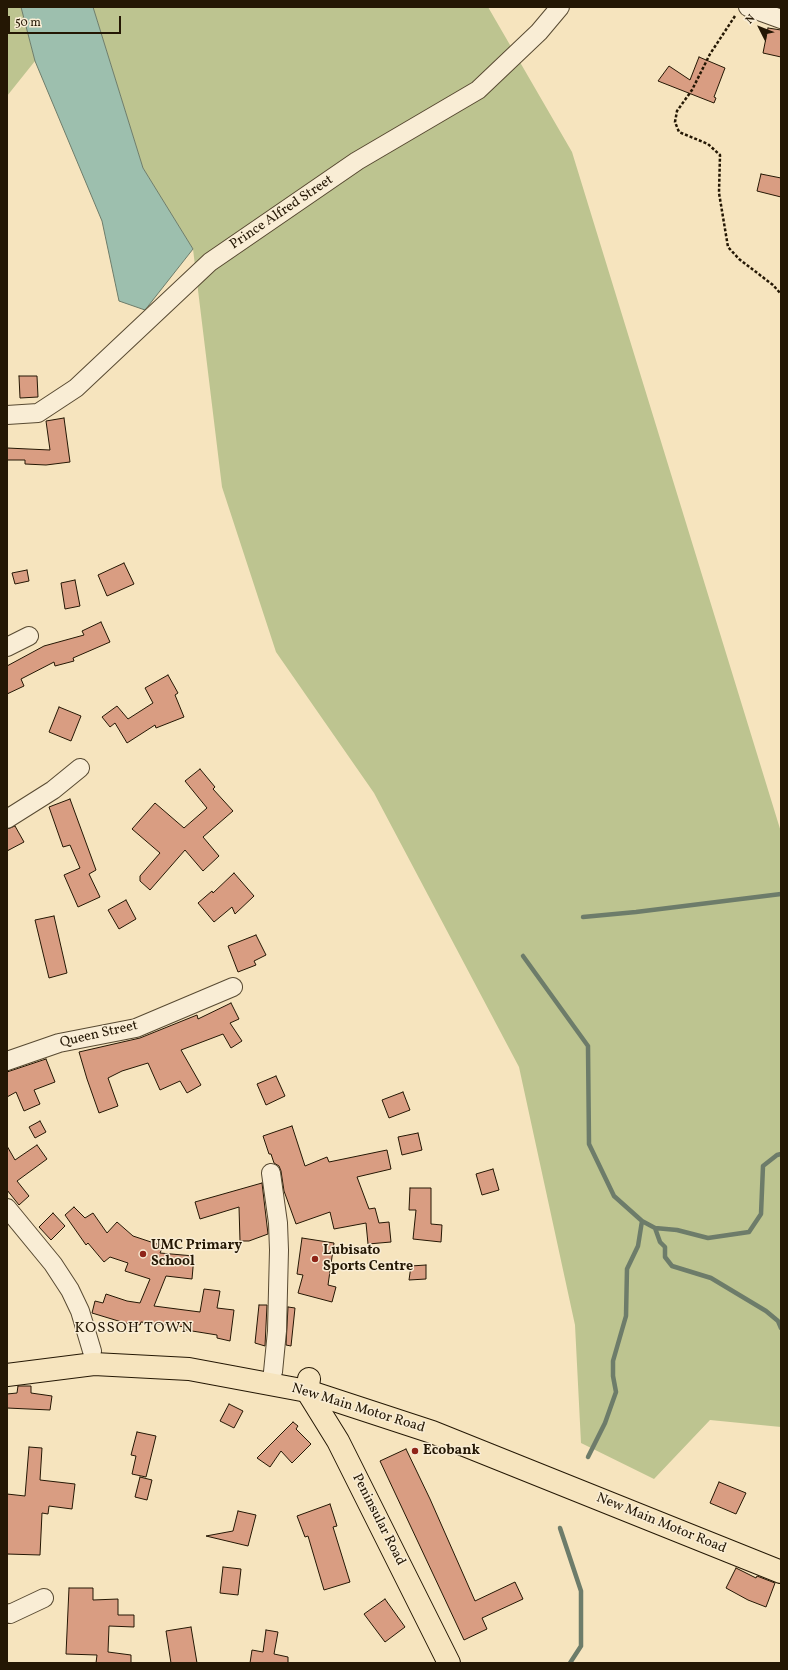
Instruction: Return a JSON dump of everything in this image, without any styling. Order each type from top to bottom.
[{"type":"main road","name":"New Main Motor Road","points":[[7,1362],[92,1351],[190,1357],[273,1372],[432,1432],[781,1572]]},
{"type":"main road","name":"New Main Motor Road","points":[[7,1376],[94,1364],[188,1368],[308,1385],[437,1419],[642,1503],[781,1557]]},
{"type":"main road","name":"Peninsular Road","points":[[308,1385],[338,1441],[449,1663]]},
{"type":"street","name":"Prince Alfred Street","points":[[7,415],[38,413],[76,388],[210,262],[357,161],[478,90],[539,32],[560,7]]},
{"type":"street","points":[[742,10],[781,19]]},
{"type":"street","points":[[7,647],[29,636]]},
{"type":"street","points":[[7,819],[53,790],[80,768]]},
{"type":"street","name":"Queen Street","points":[[7,1061],[59,1043],[136,1028],[233,987]]},
{"type":"street","points":[[271,1173],[280,1250],[277,1330],[273,1372]]},
{"type":"street","points":[[7,1208],[53,1264],[70,1290],[80,1311],[92,1351]]},
{"type":"street","points":[[7,1613],[10,1614],[44,1598]]},
{"type":"path","points":[[742,10],[710,54],[692,90],[677,111],[674,122],[679,132],[708,144],[720,155],[719,193],[728,247],[740,259],[773,285],[781,294]]},
{"type":"green space","points":[[7,7],[21,7],[35,61],[7,96]]},
{"type":"green space","points":[[93,7],[488,7],[572,152],[781,832],[781,1427],[710,1420],[654,1479],[581,1443],[575,1325],[519,1067],[374,793],[276,652],[222,487],[193,249],[143,168]]},
{"type":"shaded area","points":[[21,7],[93,7],[143,168],[193,249],[145,310],[119,301],[102,221],[35,61]]},
{"type":"building","points":[[768,28],[781,30],[781,57],[763,53]]},
{"type":"building","points":[[699,57],[725,68],[714,97],[716,98],[714,103],[658,81],[669,66],[690,80]]},
{"type":"building","points":[[761,174],[781,178],[781,197],[757,191]]},
{"type":"building","points":[[19,376],[37,376],[38,397],[20,398]]},
{"type":"building","points":[[64,418],[70,462],[46,465],[25,464],[25,460],[7,460],[7,448],[50,450],[46,421]]},
{"type":"building","points":[[124,563],[134,584],[107,596],[98,575]]},
{"type":"building","points":[[27,570],[29,581],[15,584],[12,573]]},
{"type":"building","points":[[75,580],[80,606],[65,609],[61,583]]},
{"type":"building","points":[[101,622],[110,642],[73,658],[74,661],[55,666],[54,662],[21,679],[24,686],[7,694],[7,666],[44,646],[84,635],[82,631]]},
{"type":"building","points":[[168,675],[178,693],[175,695],[184,717],[156,728],[155,725],[127,743],[115,723],[110,727],[102,717],[117,706],[128,719],[153,703],[145,688]]},
{"type":"building","points":[[59,707],[81,716],[71,741],[49,732]]},
{"type":"building","points":[[200,769],[215,787],[213,789],[233,811],[203,837],[219,856],[203,871],[185,850],[150,890],[140,881],[140,876],[160,853],[132,829],[155,803],[184,828],[207,808],[185,781]]},
{"type":"building","points":[[70,799],[96,870],[89,874],[100,897],[78,907],[64,875],[80,868],[70,845],[63,847],[49,807]]},
{"type":"building","points":[[15,826],[24,842],[7,851],[7,829]]},
{"type":"building","points":[[234,873],[254,896],[235,914],[232,907],[214,922],[198,903],[212,891],[213,893]]},
{"type":"building","points":[[126,900],[136,919],[119,929],[108,910]]},
{"type":"building","points":[[54,916],[67,973],[49,978],[35,920]]},
{"type":"building","points":[[256,935],[266,955],[254,961],[256,965],[238,972],[228,946]]},
{"type":"building","points":[[231,1003],[239,1019],[230,1023],[242,1041],[231,1048],[223,1034],[181,1050],[201,1085],[187,1093],[180,1081],[160,1090],[148,1063],[122,1071],[108,1078],[118,1106],[99,1113],[79,1052],[140,1038],[197,1015],[198,1019]]},
{"type":"building","points":[[46,1059],[55,1082],[34,1090],[40,1104],[24,1111],[16,1092],[7,1097],[7,1072]]},
{"type":"building","points":[[276,1076],[285,1096],[266,1105],[257,1084]]},
{"type":"building","points":[[403,1092],[410,1110],[389,1118],[382,1100]]},
{"type":"building","points":[[40,1121],[46,1132],[35,1138],[29,1127]]},
{"type":"building","points":[[292,1126],[305,1166],[327,1157],[329,1162],[387,1150],[391,1169],[357,1177],[369,1209],[375,1208],[379,1223],[389,1222],[391,1242],[368,1244],[366,1223],[334,1229],[330,1212],[296,1224],[284,1191],[281,1171],[279,1166],[274,1163],[271,1154],[269,1154],[263,1136]]},
{"type":"building","points":[[418,1133],[422,1150],[402,1155],[398,1137]]},
{"type":"building","points":[[37,1145],[47,1159],[17,1181],[29,1196],[19,1205],[7,1190],[7,1146],[15,1160]]},
{"type":"building","points":[[493,1169],[499,1190],[482,1195],[476,1174]]},
{"type":"building","points":[[262,1183],[268,1234],[249,1241],[240,1241],[239,1207],[200,1219],[195,1202]]},
{"type":"building","points":[[410,1188],[431,1188],[431,1224],[442,1225],[441,1242],[413,1239],[416,1210],[409,1210]]},
{"type":"building","points":[[74,1207],[85,1218],[93,1213],[107,1233],[117,1222],[133,1236],[163,1246],[160,1253],[194,1256],[192,1279],[166,1276],[154,1306],[200,1312],[204,1289],[220,1291],[217,1308],[234,1310],[230,1341],[217,1338],[217,1335],[186,1330],[186,1327],[141,1322],[140,1325],[125,1323],[92,1313],[95,1301],[103,1303],[106,1294],[127,1301],[140,1303],[150,1279],[125,1271],[128,1263],[110,1257],[104,1262],[88,1243],[86,1245],[65,1215]]},
{"type":"building","points":[[53,1213],[65,1226],[51,1240],[39,1227]]},
{"type":"building","name":"Lubisato Sports Centre","points":[[302,1238],[334,1243],[328,1285],[336,1287],[332,1302],[298,1293],[303,1275],[297,1274]]},
{"type":"building","points":[[426,1265],[426,1279],[409,1280],[411,1266]]},
{"type":"building","points":[[259,1305],[267,1305],[265,1346],[255,1343]]},
{"type":"building","points":[[288,1307],[295,1308],[291,1346],[286,1345]]},
{"type":"building","points":[[18,1386],[31,1386],[31,1393],[52,1396],[50,1410],[7,1408],[7,1394],[17,1393]]},
{"type":"building","points":[[229,1404],[243,1411],[234,1428],[220,1421]]},
{"type":"building","points":[[293,1422],[298,1426],[296,1429],[311,1444],[292,1463],[281,1451],[270,1467],[257,1458]]},
{"type":"building","points":[[137,1432],[156,1436],[146,1477],[132,1474],[136,1456],[131,1455]]},
{"type":"building","points":[[29,1447],[42,1448],[40,1480],[75,1484],[72,1509],[49,1506],[48,1514],[42,1513],[40,1555],[7,1554],[7,1494],[25,1496]]},
{"type":"building","points":[[406,1449],[475,1601],[515,1582],[523,1599],[482,1618],[487,1629],[464,1640],[380,1461]]},
{"type":"building","points":[[140,1477],[152,1480],[147,1500],[135,1497]]},
{"type":"building","points":[[719,1482],[746,1493],[736,1514],[710,1503]]},
{"type":"building","points":[[330,1504],[337,1526],[333,1527],[350,1582],[324,1590],[308,1536],[305,1537],[297,1516]]},
{"type":"building","points":[[238,1511],[256,1515],[248,1546],[206,1536],[233,1531]]},
{"type":"building","points":[[223,1567],[241,1569],[238,1595],[220,1593]]},
{"type":"building","points":[[736,1568],[756,1578],[757,1576],[775,1583],[766,1607],[748,1600],[726,1588]]},
{"type":"building","points":[[69,1588],[93,1588],[93,1600],[118,1599],[118,1615],[134,1615],[134,1627],[109,1626],[108,1652],[131,1655],[131,1663],[96,1663],[97,1655],[66,1654]]},
{"type":"building","points":[[385,1599],[405,1627],[385,1642],[364,1614]]},
{"type":"building","points":[[191,1627],[197,1663],[171,1663],[166,1631]]},
{"type":"building","points":[[266,1630],[278,1632],[274,1654],[288,1657],[288,1663],[250,1663],[252,1650],[263,1652]]},
{"type":"waterway","points":[[583,917],[781,894]]},
{"type":"waterway","points":[[523,956],[588,1046],[589,1144],[614,1196],[642,1221],[638,1246],[627,1269],[626,1316],[613,1361],[613,1376],[616,1392],[605,1423],[588,1457]]},
{"type":"waterway","points":[[655,1228],[677,1230],[708,1238],[749,1232],[761,1214],[763,1166],[777,1155],[781,1154]]},
{"type":"waterway","points":[[642,1221],[655,1228],[660,1242],[665,1247],[665,1257],[672,1266],[711,1278],[766,1311],[778,1321],[781,1328]]},
{"type":"waterway","points":[[560,1528],[581,1591],[581,1646],[570,1663]]},
{"type":"place","name":"UMC Primary School","points":[[143,1254]]},
{"type":"place","name":"Lubisato Sports Centre","points":[[315,1259]]},
{"type":"place","name":"Ecobank","points":[[415,1451]]},
{"type":"district","name":"KOSSOH TOWN","points":[[134,1329]]}]
